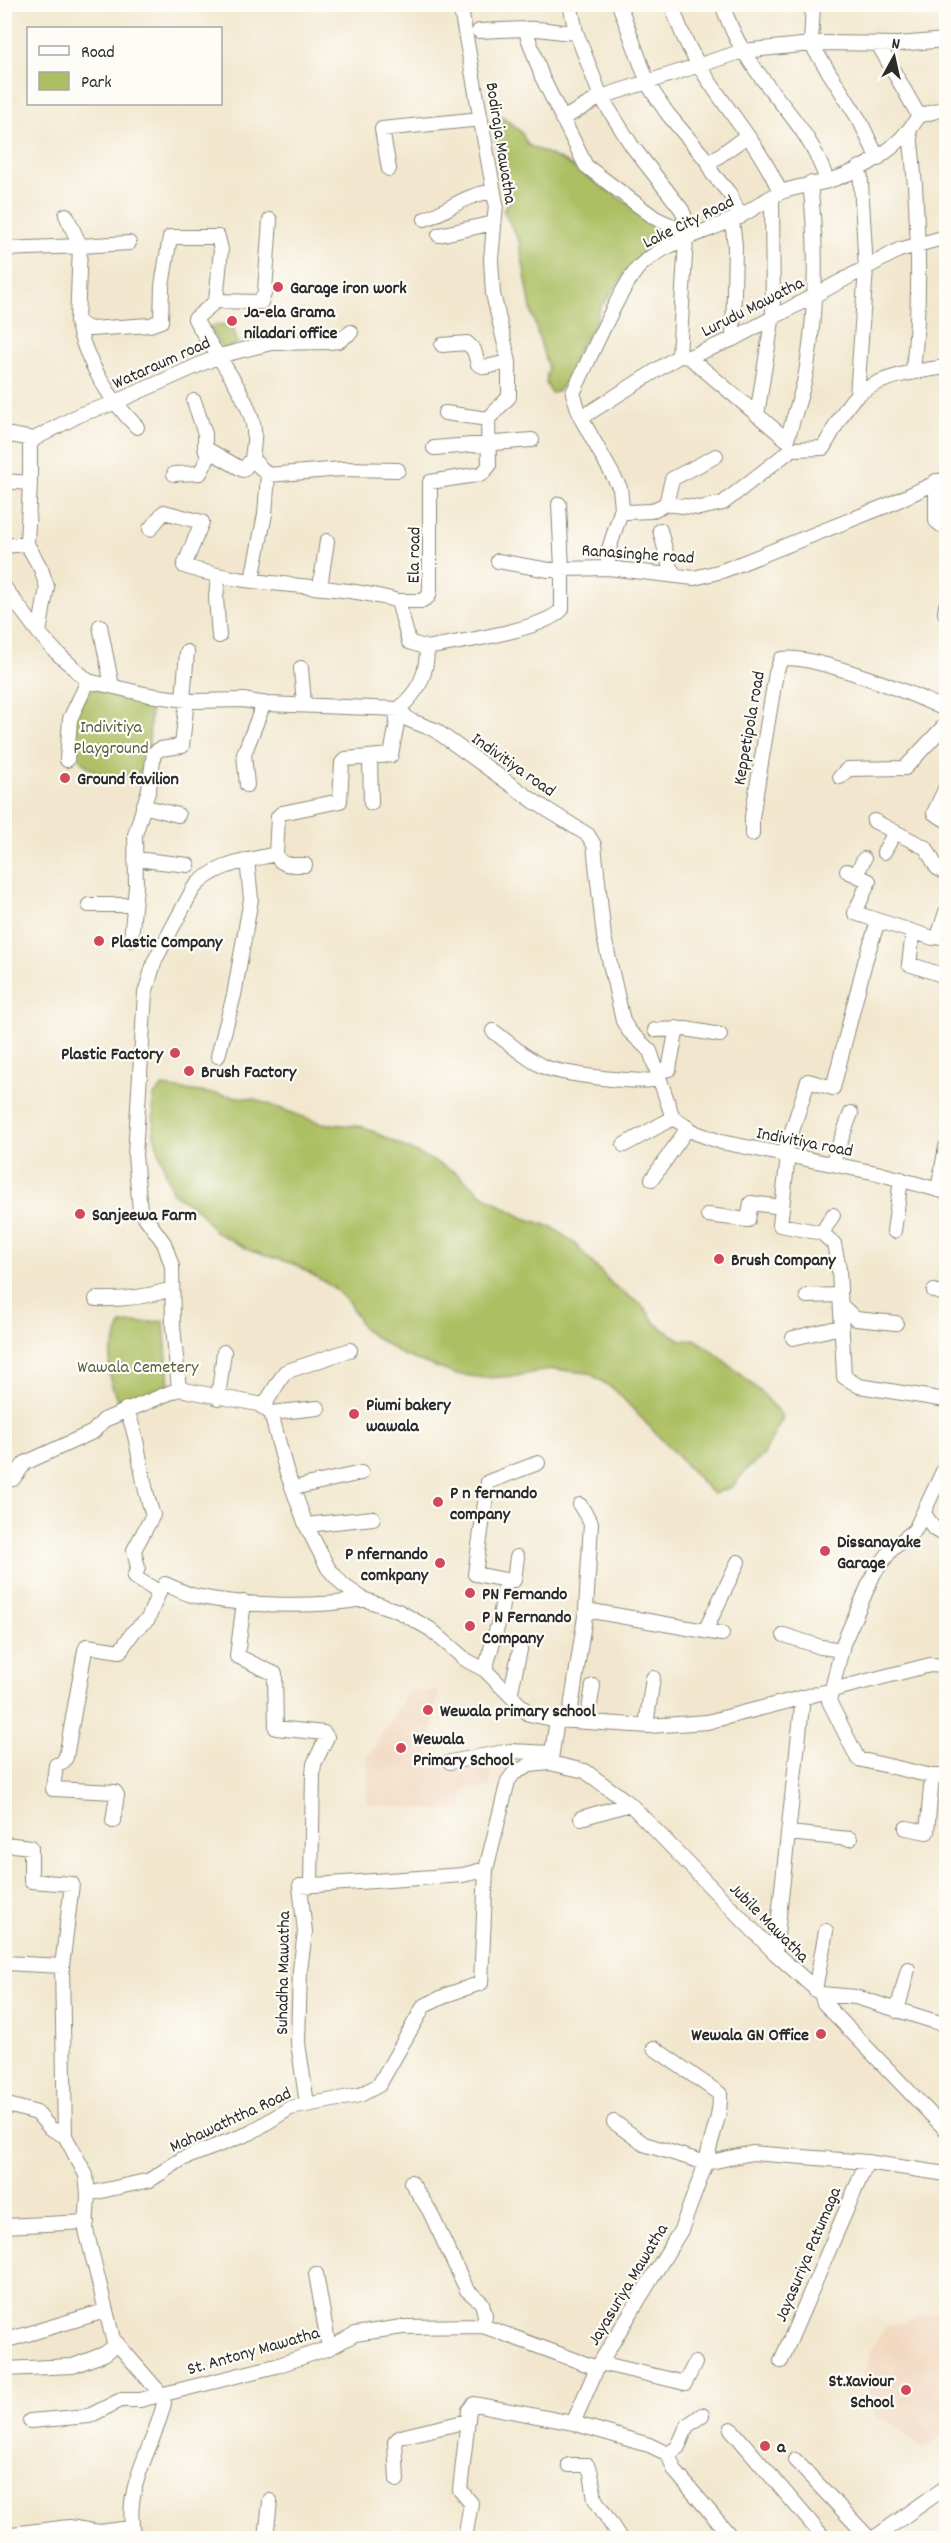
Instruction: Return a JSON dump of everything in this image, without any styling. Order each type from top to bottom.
[{"type":"street","name":"Bodiraja Mawatha","points":[[460,4],[496,204],[491,259],[493,294],[509,362],[508,397],[488,419]]},
{"type":"street","points":[[570,4],[576,32],[601,97],[632,146],[682,210],[689,237],[684,356],[727,386],[787,440],[806,373],[813,296],[816,242],[810,183]]},
{"type":"street","points":[[619,4],[647,82],[667,113],[709,163],[712,173],[730,194],[736,218],[733,339]]},
{"type":"street","points":[[672,4],[697,64],[762,154],[776,195],[773,315],[757,415]]},
{"type":"street","points":[[722,4],[731,30],[743,51],[808,136],[818,153],[827,181]]},
{"type":"street","points":[[813,4],[811,44],[860,121],[878,159]]},
{"type":"street","points":[[479,31],[543,27],[562,33],[576,32]]},
{"type":"street","points":[[525,29],[542,77],[586,166],[655,218],[689,237]]},
{"type":"street","points":[[562,119],[601,97],[697,64],[720,60],[743,51],[843,42],[878,44],[946,40]]},
{"type":"street","points":[[878,44],[919,116],[946,108]]},
{"type":"street","name":"Lake City Road","points":[[622,508],[620,488],[581,418],[573,393],[622,294],[641,264],[689,237],[736,218],[776,195],[810,183],[827,181],[878,159],[909,131],[919,116]]},
{"type":"street","points":[[389,169],[382,129],[480,120]]},
{"type":"street","points":[[909,131],[913,149],[920,244],[920,309],[913,371]]},
{"type":"street","points":[[709,163],[747,136]]},
{"type":"street","points":[[857,396],[866,268],[860,167]]},
{"type":"street","points":[[425,219],[474,195],[493,192]]},
{"type":"street","points":[[66,215],[78,241],[77,322],[89,357],[120,410],[137,427]]},
{"type":"street","points":[[205,448],[243,470],[252,459],[254,429],[251,418],[219,356],[195,319],[216,301],[261,302],[265,291],[270,220]]},
{"type":"street","points":[[439,235],[494,223]]},
{"type":"street","points":[[77,322],[90,329],[150,325],[161,321],[162,286],[170,237],[220,239],[216,301]]},
{"type":"street","name":"Lurudu Mawatha","points":[[581,418],[684,356],[733,339],[773,315],[794,308],[899,250],[946,237]]},
{"type":"street","points":[[4,249],[129,243]]},
{"type":"street","name":"Wataraum road","points":[[34,439],[81,414],[219,356],[271,343],[339,341],[351,332]]},
{"type":"street","points":[[442,345],[467,343],[474,350],[478,364],[485,367],[509,362]]},
{"type":"street","points":[[608,568],[608,552],[622,508],[627,512],[651,511],[666,504],[700,508],[723,503],[792,449],[823,448],[857,396],[875,385],[913,371],[946,367]]},
{"type":"street","points":[[174,474],[200,473],[208,458],[205,434],[194,401]]},
{"type":"street","points":[[445,413],[488,419],[487,444]]},
{"type":"street","points":[[4,434],[34,439],[30,445],[27,544],[41,569],[47,587],[39,633]]},
{"type":"street","points":[[434,448],[532,440]]},
{"type":"street","name":"Ela road","points":[[398,601],[421,601],[428,597],[430,592],[430,482],[482,474],[489,466],[487,444]]},
{"type":"street","points":[[666,504],[672,479],[716,456]]},
{"type":"street","points":[[252,459],[268,475],[266,514],[252,580]]},
{"type":"street","points":[[268,475],[342,469],[398,470]]},
{"type":"street","points":[[941,480],[934,509],[936,521],[941,525]]},
{"type":"street","name":"Ranasinghe road","points":[[427,648],[540,623],[559,614],[562,609],[562,569],[608,568],[694,578],[722,571],[888,505],[941,480]]},
{"type":"street","points":[[4,481],[30,483]]},
{"type":"street","points":[[498,561],[549,570],[562,569],[559,504]]},
{"type":"street","points":[[150,529],[164,512],[202,522],[184,566],[218,577],[282,586],[320,587],[372,593],[398,601],[409,642],[427,648],[417,693],[398,710],[398,723],[391,755],[350,758],[342,763],[340,801],[282,813],[278,817],[276,854],[278,860],[285,864],[305,865]]},
{"type":"street","points":[[660,530],[670,568],[676,576]]},
{"type":"street","points":[[320,587],[327,541]]},
{"type":"street","points":[[4,546],[27,544]]},
{"type":"street","points":[[218,577],[216,598],[219,636]]},
{"type":"street","points":[[4,587],[39,633],[88,681],[70,719],[67,760]]},
{"type":"street","points":[[100,626],[112,686]]},
{"type":"street","points":[[131,940],[135,835],[149,789],[153,753],[160,749],[182,746],[187,652]]},
{"type":"street","name":"Keppetipola road","points":[[752,834],[752,817],[772,694],[777,666],[781,659],[799,660],[848,672],[889,685],[946,710]]},
{"type":"street","points":[[301,668],[304,704]]},
{"type":"street","name":"Indivitiya road","points":[[88,681],[149,696],[398,710],[409,720],[435,730],[535,802],[588,835],[594,845],[604,937],[621,1015],[628,1031],[650,1051],[673,1118],[688,1128],[721,1142],[901,1179],[942,1191]]},
{"type":"street","points":[[247,785],[244,754],[264,703]]},
{"type":"street","points":[[840,777],[848,769],[897,769],[909,766],[923,747],[946,724]]},
{"type":"street","points":[[370,758],[371,803]]},
{"type":"street","points":[[946,787],[934,813],[946,820]]},
{"type":"street","points":[[143,806],[178,815]]},
{"type":"street","points":[[874,821],[926,848],[937,868],[946,873]]},
{"type":"street","points":[[884,852],[895,832]]},
{"type":"street","points":[[179,1389],[173,1326],[172,1266],[164,1242],[140,1210],[135,1155],[145,993],[155,960],[193,889],[215,870],[276,854]]},
{"type":"street","points":[[135,859],[188,865]]},
{"type":"street","points":[[864,859],[851,873],[869,881],[855,913],[912,932],[938,937],[946,912]]},
{"type":"street","points":[[218,1056],[234,995],[251,899],[247,860]]},
{"type":"street","points":[[89,905],[134,905]]},
{"type":"street","points":[[878,921],[833,1088],[808,1081],[786,1156],[780,1225],[822,1233],[834,1244],[844,1377],[859,1386],[946,1400]]},
{"type":"street","points":[[912,932],[909,964],[942,975],[946,980]]},
{"type":"street","points":[[493,1031],[542,1066],[567,1073],[654,1082],[658,1074],[669,1069],[677,1028]]},
{"type":"street","points":[[655,1030],[677,1028],[720,1035]]},
{"type":"street","points":[[832,1164],[851,1113]]},
{"type":"street","points":[[624,1145],[673,1118]]},
{"type":"street","points":[[652,1179],[670,1158],[688,1128]]},
{"type":"street","points":[[942,1191],[946,1147]]},
{"type":"street","points":[[894,1231],[901,1179]]},
{"type":"street","points":[[708,1215],[748,1220],[752,1203],[782,1207]]},
{"type":"street","points":[[822,1233],[833,1215]]},
{"type":"street","points":[[96,1299],[117,1300],[146,1297],[172,1289]]},
{"type":"street","points":[[807,1296],[840,1300],[856,1319],[896,1323]]},
{"type":"street","points":[[793,1338],[841,1327]]},
{"type":"street","points":[[350,1350],[285,1372],[267,1410],[306,1525],[328,1568],[343,1585],[363,1599],[398,1611],[430,1629],[466,1660],[485,1670],[529,1714],[563,1720],[646,1725],[707,1722],[930,1665],[946,1666]]},
{"type":"street","points":[[218,1398],[224,1352]]},
{"type":"street","points":[[4,1480],[13,1479],[25,1463],[93,1432],[104,1420],[126,1409],[172,1394],[179,1389],[258,1404],[267,1410],[318,1408]]},
{"type":"street","points":[[113,1821],[117,1795],[115,1792],[53,1789],[53,1772],[56,1765],[62,1763],[66,1757],[87,1646],[120,1651],[134,1631],[148,1619],[159,1592],[134,1577],[138,1568],[134,1550],[153,1515],[141,1471],[135,1430],[126,1409]]},
{"type":"street","points":[[517,1557],[514,1580],[475,1574],[488,1482],[538,1463]]},
{"type":"street","points":[[293,1488],[361,1473]]},
{"type":"street","points":[[906,1828],[927,1832],[939,1776],[858,1759],[829,1701],[842,1650],[859,1604],[874,1573],[892,1549],[915,1530],[945,1474]]},
{"type":"street","points":[[551,1758],[563,1720],[586,1610],[591,1523],[580,1505]]},
{"type":"street","points":[[924,1513],[934,1529],[946,1536]]},
{"type":"street","points":[[306,1525],[373,1518]]},
{"type":"street","points":[[705,1631],[738,1562]]},
{"type":"street","points":[[485,1670],[500,1617],[506,1580]]},
{"type":"street","points":[[165,1584],[195,1596],[244,1602],[334,1604],[363,1599]]},
{"type":"street","points":[[244,1602],[237,1656],[275,1674],[276,1728],[324,1733],[327,1737],[314,1764],[310,1884],[463,1875],[486,1869]]},
{"type":"street","points":[[586,1610],[722,1634]]},
{"type":"street","points":[[784,1635],[821,1647],[842,1650]]},
{"type":"street","points":[[510,1695],[520,1650]]},
{"type":"street","points":[[646,1725],[653,1678]]},
{"type":"street","points":[[587,1722],[593,1686]]},
{"type":"street","points":[[775,1953],[803,1697]]},
{"type":"street","name":"Jubile Mawatha","points":[[450,1762],[510,1751],[551,1758],[585,1771],[630,1804],[775,1953],[818,1992],[824,2003],[946,2130]]},
{"type":"street","name":"Mahawaththa Road","points":[[88,2194],[150,2180],[183,2159],[250,2133],[290,2108],[360,2096],[379,2085],[424,2006],[481,1983],[486,1869],[508,1780],[514,1773],[551,1758]]},
{"type":"street","points":[[581,1818],[630,1804]]},
{"type":"street","points":[[788,1833],[850,1839]]},
{"type":"street","points":[[4,1844],[31,1847],[31,1881],[72,1884],[62,1966],[65,2136],[86,2175],[88,2194],[86,2230],[113,2339],[160,2394],[164,2403],[139,2468],[129,2517],[133,2533],[99,2532],[69,2527],[4,2535]]},
{"type":"street","name":"Suhadha Mawatha","points":[[307,2104],[298,2043],[300,1970],[305,1932],[300,1886],[310,1884]]},
{"type":"street","points":[[826,1931],[818,1992],[856,1997],[946,2025]]},
{"type":"street","points":[[4,1963],[62,1966]]},
{"type":"street","points":[[897,2011],[908,1969]]},
{"type":"street","name":"Jayasuriya Mawatha","points":[[573,2423],[598,2366],[681,2230],[706,2163],[710,2142],[721,2111],[720,2094],[654,2048]]},
{"type":"street","points":[[4,2104],[37,2113],[50,2127],[65,2136]]},
{"type":"street","points":[[614,2122],[644,2144],[706,2163],[752,2153],[867,2162],[946,2174]]},
{"type":"street","name":"Jayasuriya Patumaga","points":[[781,2361],[867,2162]]},
{"type":"street","points":[[411,2182],[429,2210],[466,2290],[482,2303],[485,2315],[483,2326]]},
{"type":"street","points":[[4,2226],[87,2222]]},
{"type":"street","points":[[316,2274],[328,2348]]},
{"type":"street","points":[[4,2341],[105,2312]]},
{"type":"street","name":"St. Antony Mawatha","points":[[30,2421],[89,2416],[121,2400],[140,2400],[276,2366],[328,2348],[354,2334],[402,2327],[483,2326],[598,2366],[685,2383],[695,2363]]},
{"type":"street","points":[[4,2369],[73,2366],[104,2354],[118,2344]]},
{"type":"street","points":[[465,2538],[471,2504],[460,2490],[469,2410],[474,2404],[573,2423],[649,2445],[668,2454],[675,2470],[732,2538]]},
{"type":"street","points":[[668,2454],[678,2447],[687,2426],[702,2415]]},
{"type":"street","points":[[397,2480],[395,2442],[400,2437],[468,2421]]},
{"type":"street","points":[[731,2429],[824,2538]]},
{"type":"street","points":[[795,2460],[869,2538]]},
{"type":"street","points":[[569,2465],[586,2465],[591,2473],[595,2499],[620,2538]]},
{"type":"street","points":[[874,2538],[946,2487]]},
{"type":"street","points":[[266,2538],[270,2501]]},
{"type":"shaded area","name":"Wewala Primary School","points":[[409,1690],[439,1691],[426,1764],[491,1771],[490,1788],[464,1788],[461,1812],[367,1804],[367,1758]]},
{"type":"shaded area","name":"St.Xaviour School","points":[[946,2308],[946,2433],[922,2450],[897,2427],[876,2417],[863,2378],[872,2347],[884,2328]]},
{"type":"green space","points":[[502,116],[521,132],[528,145],[565,162],[640,212],[657,228],[648,244],[600,308],[595,324],[577,351],[566,381],[557,392],[551,393],[546,383],[548,368],[532,314],[519,241],[503,210],[511,199],[501,184],[502,176],[508,171],[497,168],[501,154],[497,147],[494,123]]},
{"type":"green space","points":[[220,324],[233,327],[238,343],[224,351],[209,327]]},
{"type":"green space","name":"Indivitiya Playground","points":[[91,688],[151,703],[148,762],[139,773],[127,778],[113,778],[98,773],[86,765],[76,753],[71,738],[72,721]]},
{"type":"green space","points":[[162,1087],[254,1099],[320,1123],[364,1127],[455,1172],[486,1197],[524,1218],[552,1227],[574,1243],[613,1285],[643,1306],[657,1325],[681,1340],[695,1339],[761,1392],[783,1417],[763,1456],[747,1469],[732,1487],[713,1494],[615,1390],[589,1373],[552,1369],[517,1376],[484,1378],[455,1374],[403,1355],[364,1330],[349,1303],[333,1287],[294,1264],[251,1251],[214,1231],[200,1212],[172,1192],[154,1135],[153,1097]]},
{"type":"green space","name":"Wawala Cemetery","points":[[164,1321],[169,1386],[119,1402],[110,1381],[109,1363],[121,1324]]},
{"type":"place","name":"Garage iron work","points":[[278,287]]},
{"type":"place","name":"Ja-ela Grama niladari office","points":[[232,321]]},
{"type":"place","name":"Ground favilion","points":[[65,778]]},
{"type":"place","name":"Plastic Company","points":[[99,941]]},
{"type":"place","name":"Plastic Factory","points":[[175,1053]]},
{"type":"place","name":"Brush Factory","points":[[189,1071]]},
{"type":"place","name":"Sanjeewa Farm","points":[[80,1214]]},
{"type":"place","name":"Brush Company","points":[[719,1259]]},
{"type":"place","name":"Piumi bakery wawala","points":[[354,1414]]},
{"type":"place","name":"P n fernando company","points":[[438,1502]]},
{"type":"place","name":"Dissanayake Garage","points":[[825,1551]]},
{"type":"place","name":"P nfernando comkpany","points":[[440,1563]]},
{"type":"place","name":"PN Fernando","points":[[470,1593]]},
{"type":"place","name":"P N Fernando Company","points":[[470,1626]]},
{"type":"place","name":"Wewala primary school","points":[[428,1710]]},
{"type":"place","name":"Wewala Primary School","points":[[401,1748]]},
{"type":"place","name":"Wewala GN Office","points":[[821,2034]]},
{"type":"place","name":"St.Xaviour School","points":[[906,2390]]},
{"type":"place","name":"a","points":[[765,2446]]}]
